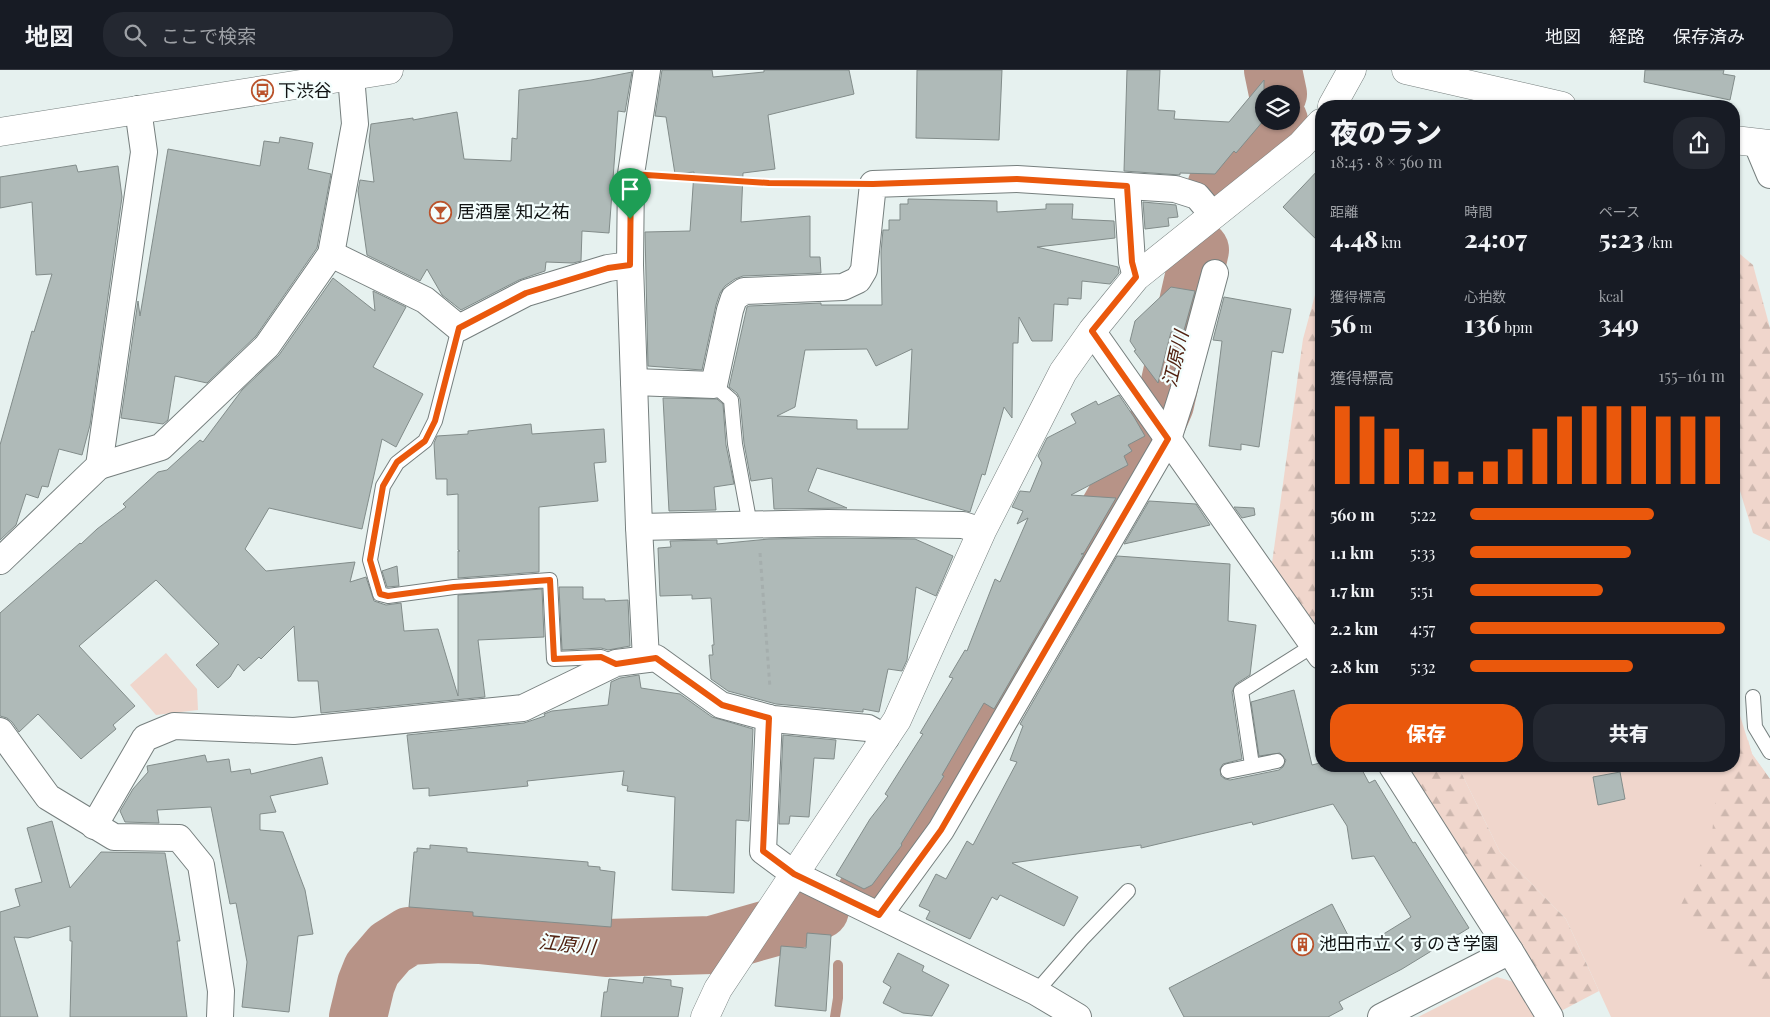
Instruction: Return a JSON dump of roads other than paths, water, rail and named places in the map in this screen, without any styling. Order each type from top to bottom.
[{"type":"street","points":[[0,132],[389,70]]},
{"type":"street","points":[[646,659],[639,527],[630,265],[631,174],[647,70]]},
{"type":"street","points":[[1335,100],[1352,70]]},
{"type":"street","points":[[1406,70],[1536,100]]},
{"type":"street","points":[[0,561],[99,466],[161,447],[267,346],[331,254],[355,124],[351,76]]},
{"type":"street","points":[[99,466],[144,152],[138,109]]},
{"type":"street","points":[[705,1017],[718,989],[897,720],[982,531],[1063,372],[1092,331],[1136,277],[1301,145],[1315,130]]},
{"type":"street","points":[[1754,143],[1770,175]]},
{"type":"street","points":[[634,382],[714,385],[730,310],[734,298],[744,291],[843,287],[858,280],[864,270],[873,184],[1017,179],[1175,189],[1197,196],[1213,215]]},
{"type":"street","points":[[1127,186],[1132,262],[1136,277]]},
{"type":"street","points":[[331,254],[425,300],[459,328],[526,293],[608,268],[630,265]]},
{"type":"street","points":[[879,915],[941,830],[1161,428],[1183,392],[1215,273]]},
{"type":"street","points":[[1092,331],[1315,647]]},
{"type":"street","points":[[639,527],[828,523],[963,525],[982,531]]},
{"type":"street","points":[[94,826],[145,738],[174,726],[294,731],[523,708],[616,664],[646,659],[656,658],[722,705],[771,719],[868,728],[886,738]]},
{"type":"street","points":[[771,719],[763,851],[794,874],[1036,992],[1078,1017]]},
{"type":"street","points":[[0,731],[48,797],[114,837],[179,838],[201,865],[221,991],[220,1017]]},
{"type":"street","points":[[1396,772],[1550,1017]]},
{"type":"street","points":[[1381,1017],[1510,951]]},
{"type":"lane","points":[[459,328],[435,421],[425,441],[397,462],[383,486],[370,560],[380,594],[388,596],[454,587],[550,580],[554,659],[601,657],[616,664]]},
{"type":"lane","points":[[714,385],[731,400],[735,444],[754,524]]},
{"type":"lane","points":[[1252,765],[1241,691],[1315,651]]},
{"type":"lane","points":[[1753,697],[1755,727],[1770,752]]},
{"type":"lane","points":[[1228,771],[1278,761]]},
{"type":"lane","points":[[1036,992],[1082,939],[1128,891]]},
{"type":"waterway","name":"江原川","points":[[1273,70],[1276,85]]},
{"type":"waterway","name":"江原川","points":[[1216,187],[1219,179],[1266,143],[1274,130]]},
{"type":"waterway","name":"江原川","points":[[867,891],[879,886],[905,853],[971,748],[1150,439],[1165,404],[1200,250]]},
{"type":"waterway","name":"江原川","points":[[872,895],[879,886]]},
{"type":"waterway","name":"江原川","points":[[358,1017],[366,984],[372,969],[390,948],[409,936],[440,934],[479,935],[606,948],[712,945],[782,925],[820,910]]},
{"type":"waterway","points":[[835,1017],[838,998],[838,965]]},
{"type":"place","name":"下渋谷","points":[[262,91]]},
{"type":"place","name":"居酒屋 知之祐","points":[[441,212]]},
{"type":"place","name":"池田市立くすのき学園","points":[[1303,944]]}]
